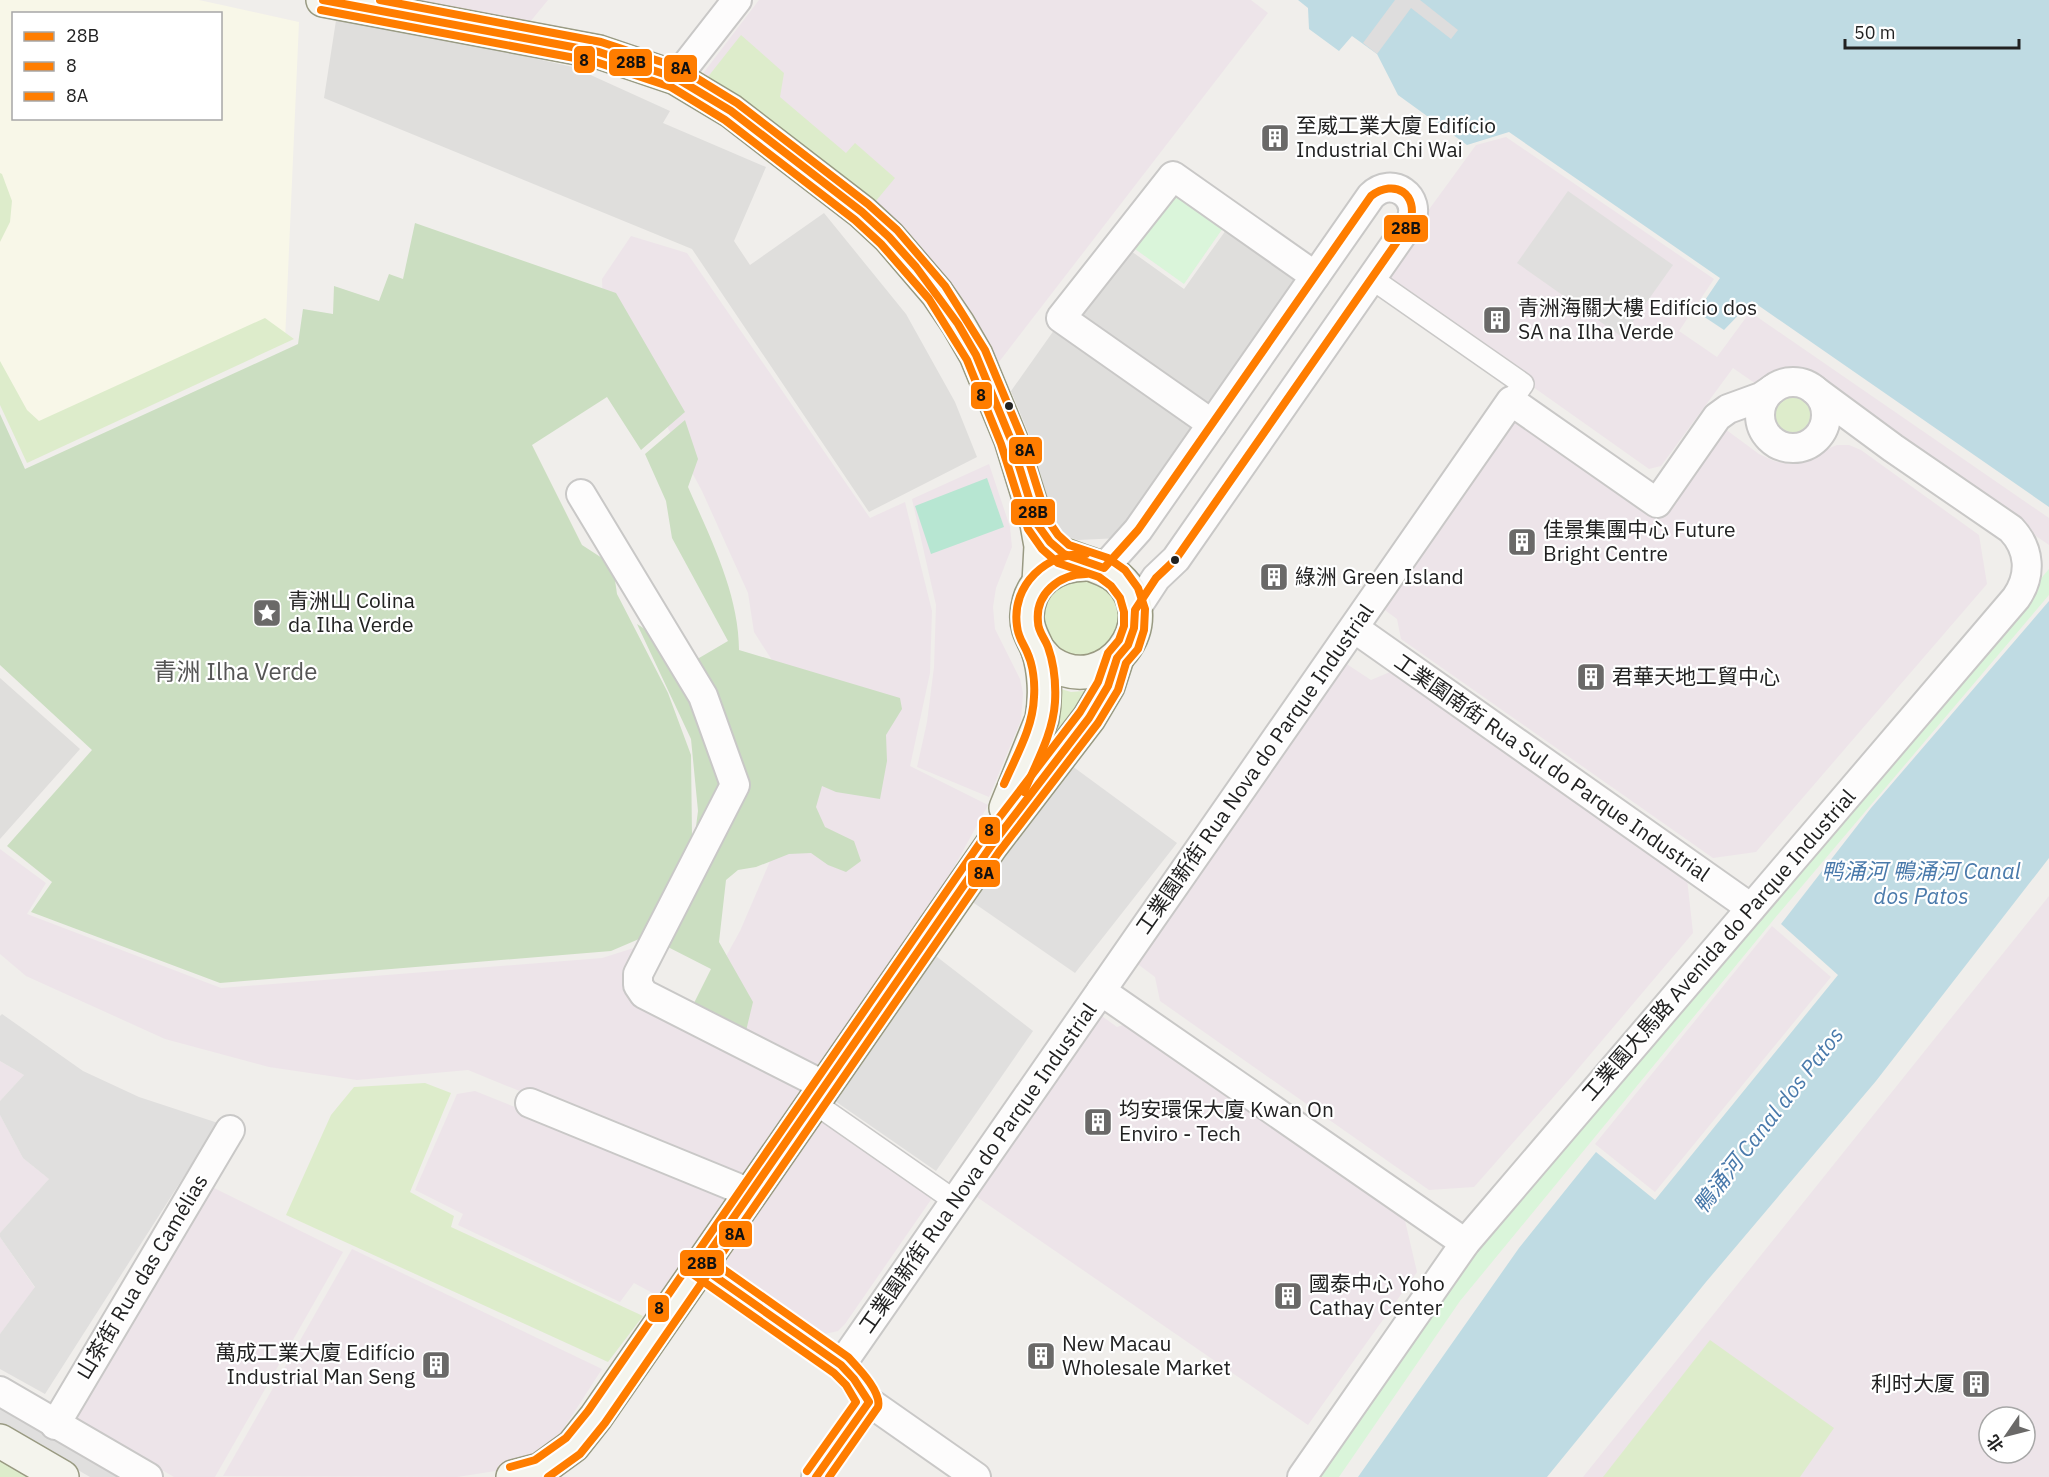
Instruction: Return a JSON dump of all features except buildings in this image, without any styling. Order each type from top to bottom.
[{"type":"main road","points":[[323,0],[598,52],[676,78],[731,111],[862,212],[916,267],[958,324],[976,355],[1011,440],[1037,524],[1041,546],[1039,583]]},
{"type":"main road","points":[[1037,524],[1050,542],[1064,554],[1095,566],[1118,578],[1129,593],[1135,610],[1134,628],[1128,645],[1117,658],[1102,668],[1084,672],[1067,670],[1050,662],[1038,650],[1029,634],[1027,616],[1030,599],[1039,583],[1052,571],[1069,565],[1095,566]]},
{"type":"main road","points":[[991,846],[1042,719],[1045,704],[1038,650]]},
{"type":"main road","points":[[513,1477],[540,1470],[573,1446],[596,1417],[991,846],[1089,718],[1108,686],[1117,658]]},
{"type":"main road","points":[[0,1440],[62,1477]]},
{"type":"street","points":[[676,78],[737,0]]},
{"type":"street","points":[[1212,424],[1061,318],[1173,176],[1315,276]]},
{"type":"street","points":[[1095,566],[1138,530],[1371,196],[1380,189],[1402,190],[1413,205],[1413,216],[1176,559],[1156,578],[1135,610]]},
{"type":"street","points":[[1371,278],[1523,384],[1511,401],[1657,503],[1712,423],[1723,411],[1755,400],[1783,383],[1793,382],[1804,383],[1813,388],[1823,401],[1826,419],[1821,434],[1811,443],[1801,447],[1788,447],[1777,443],[1759,429],[1739,420],[1726,418],[1712,423]]},
{"type":"street","name":"工業園大馬路 Avenida do Parque Industrial","points":[[1302,1477],[1465,1242],[2016,598],[2025,581],[2028,569],[2027,557],[2014,532],[1893,448],[1813,388]]},
{"type":"street","points":[[1771,438],[1764,429],[1760,413],[1764,399],[1773,389]]},
{"type":"street","name":"工業園新街 Rua Nova do Parque Industrial","points":[[841,1365],[1511,401]]},
{"type":"street","name":"工業園大馬路 Avenida do Parque Industrial","points":[[1811,443],[1832,436],[1849,435],[1867,437],[1893,448]]},
{"type":"street","points":[[581,494],[703,696],[735,785],[638,974],[638,985],[644,994],[819,1094],[955,1201]]},
{"type":"street","name":"工業園南街 Rua Sul do Parque Industrial","points":[[1354,628],[1751,908]]},
{"type":"street","points":[[1101,991],[1465,1242]]},
{"type":"street","points":[[530,1103],[750,1193]]},
{"type":"street","name":"山茶街 Rua das Camélias","points":[[55,1425],[230,1130]]},
{"type":"street","points":[[700,1266],[841,1365],[854,1379],[869,1402],[976,1477]]},
{"type":"street","points":[[0,1391],[148,1477]]},
{"type":"street","points":[[816,1477],[869,1402]]},
{"type":"shaded area","points":[[0,0],[199,0],[299,22],[285,341],[34,453],[0,387]]},
{"type":"shaded area","points":[[411,0],[548,0],[530,22]]},
{"type":"shaded area","points":[[759,0],[1251,0],[1268,13],[992,371],[983,346],[698,80]]},
{"type":"shaded area","points":[[337,14],[573,67],[670,111],[663,123],[766,167],[734,241],[750,265],[824,213],[906,314],[955,402],[977,457],[869,512],[692,249],[324,98]]},
{"type":"shaded area","points":[[1506,137],[1714,279],[1679,331],[1717,357],[1750,312],[2049,518],[2049,545],[1807,377],[1785,369],[1763,378],[1756,384],[1733,368],[1661,466],[1649,469],[1379,278],[1476,145]]},
{"type":"shaded area","points":[[1568,191],[1673,265],[1622,337],[1517,263]]},
{"type":"shaded area","points":[[1226,230],[1302,283],[1120,538],[1078,540],[1058,535],[1030,437],[1011,391],[1117,241],[1184,289]]},
{"type":"shaded area","points":[[631,236],[687,253],[870,518],[905,502],[932,611],[930,673],[910,766],[988,805],[941,891],[813,1077],[696,1011],[740,931],[777,845],[802,707],[754,632],[748,593],[702,491],[603,308],[602,279]]},
{"type":"shaded area","points":[[1509,414],[1638,504],[1717,423],[1759,454],[1774,461],[1790,464],[1837,445],[1849,445],[1861,450],[1979,535],[1987,584],[1756,852],[1713,858],[1401,639],[1397,619],[1378,605]]},
{"type":"shaded area","points":[[989,464],[1010,527],[1012,547],[996,588],[993,607],[995,629],[1020,679],[1023,693],[1021,720],[989,797],[917,767],[927,722],[934,667],[936,605],[912,499]]},
{"type":"shaded area","points":[[1342,661],[1371,680],[1390,672],[1687,879],[1693,933],[1474,1187],[1429,1190],[1160,1001],[1155,977],[1135,962]]},
{"type":"shaded area","points":[[0,678],[80,749],[0,839]]},
{"type":"shaded area","points":[[1068,763],[1177,843],[1075,973],[971,901]]},
{"type":"shaded area","points":[[0,849],[46,883],[27,914],[221,988],[602,958],[637,947],[626,979],[806,1087],[740,1181],[468,1070],[357,1080],[269,1067],[165,1039],[26,976],[0,954]]},
{"type":"shaded area","points":[[2049,896],[2049,1477],[1583,1477]]},
{"type":"shaded area","points":[[1772,926],[1831,977],[1655,1192],[1595,1144]]},
{"type":"shaded area","points":[[932,953],[1033,1031],[936,1171],[832,1099]]},
{"type":"shaded area","points":[[1095,1011],[1117,1027],[1134,1021],[1403,1212],[1417,1272],[1308,1425],[971,1193]]},
{"type":"shaded area","points":[[2,1014],[83,1071],[139,1097],[218,1123],[45,1394],[0,1369],[0,1334],[35,1287],[0,1237],[0,1233],[49,1179],[23,1158],[0,1115],[0,1101],[24,1075],[0,1061],[0,1016]]},
{"type":"shaded area","points":[[0,1061],[24,1075],[0,1101]]},
{"type":"shaded area","points":[[475,1091],[731,1194],[658,1296],[634,1283],[620,1302],[458,1225],[463,1214],[415,1190],[457,1094]]},
{"type":"shaded area","points":[[821,1109],[937,1191],[845,1324],[838,1331],[825,1334],[819,1333],[714,1259]]},
{"type":"shaded area","points":[[0,1115],[23,1158],[49,1179],[0,1233]]},
{"type":"shaded area","points":[[202,1182],[343,1252],[215,1477],[174,1477],[67,1415]]},
{"type":"shaded area","points":[[0,1237],[35,1288],[0,1334]]},
{"type":"shaded area","name":"萬成工業大廈 Edifício Industrial Man Seng","points":[[352,1249],[602,1369],[557,1439],[522,1467],[457,1477],[223,1476]]},
{"type":"shaded area","points":[[0,1403],[128,1477],[90,1477],[0,1425]]},
{"type":"green space","points":[[741,35],[784,73],[780,97],[846,153],[855,143],[895,178],[875,202],[707,78]]},
{"type":"green space","points":[[0,173],[12,201],[10,222],[0,242]]},
{"type":"green space","points":[[1172,189],[1223,228],[1184,284],[1128,244]]},
{"type":"green space","name":"青洲山 Colina da Ilha Verde","points":[[415,223],[616,293],[685,412],[641,450],[607,397],[532,445],[582,545],[602,558],[615,580],[617,594],[668,693],[691,755],[692,836],[639,939],[611,951],[220,983],[31,912],[52,882],[7,846],[92,750],[0,665],[0,414],[25,469],[298,344],[303,309],[333,314],[334,286],[379,301],[389,274],[403,279]]},
{"type":"green space","points":[[265,318],[294,339],[27,463],[0,405],[0,361],[27,410],[39,421]]},
{"type":"green space","points":[[1793,393],[1808,400],[1815,415],[1808,430],[1793,437],[1778,430],[1771,415],[1778,400]]},
{"type":"green space","points":[[685,420],[698,459],[688,487],[729,587],[738,629],[739,650],[900,698],[902,709],[886,735],[887,761],[880,799],[836,792],[822,786],[816,807],[825,827],[854,841],[861,861],[846,872],[828,865],[811,853],[789,854],[756,867],[738,870],[726,880],[719,942],[753,1002],[745,1035],[691,1009],[711,969],[662,944],[693,850],[698,811],[691,739],[637,624],[694,661],[728,641],[672,538],[666,501],[645,454]]},
{"type":"green space","points":[[987,478],[1004,527],[931,554],[915,506]]},
{"type":"green space","points":[[2049,569],[2049,595],[1775,918],[1460,1301],[1339,1477],[1315,1477],[1473,1248]]},
{"type":"green space","points":[[1081,579],[1096,582],[1108,590],[1116,602],[1119,617],[1116,632],[1108,644],[1096,652],[1081,655],[1066,652],[1054,644],[1046,632],[1043,617],[1046,602],[1054,590],[1066,582]]},
{"type":"green space","points":[[1058,688],[1071,692],[1096,690],[1037,772]]},
{"type":"green space","points":[[425,1083],[451,1093],[410,1192],[454,1216],[451,1227],[643,1316],[608,1362],[286,1215],[331,1115],[354,1087]]},
{"type":"green space","points":[[1710,1340],[1834,1428],[1800,1477],[1603,1477]]},
{"type":"green space","points":[[0,1460],[30,1477],[0,1477]]},
{"type":"water","points":[[1298,0],[2049,0],[2049,507],[1752,301],[1724,330],[1697,312],[1720,278],[1509,132],[1467,145],[1398,95],[1377,54],[1352,36],[1339,51],[1309,29],[1308,8]]},
{"type":"water","name":"鸭涌河 鴨涌河 Canal dos Patos","points":[[2049,601],[2049,858],[1876,1081],[1706,1282],[1547,1477],[1358,1477],[1519,1248],[1596,1152],[1655,1200],[1838,975],[1781,924],[1871,808]]},
{"type":"pier","points":[[1395,0],[1420,0],[1458,30],[1451,39],[1411,8],[1377,54],[1363,43]]},
{"type":"transit line","name":"28B","points":[[323,0],[599,52],[676,78],[731,111],[862,212],[916,267],[958,324],[976,355],[1011,440],[1037,524],[1050,542],[1064,554],[1104,568],[1138,530],[1371,196],[1380,191],[1396,189],[1403,192],[1411,204],[1410,223],[1176,559],[1156,578],[1135,610],[1134,628],[1128,645],[1117,658],[1108,686],[1089,718],[991,846],[700,1266],[841,1365],[854,1379],[869,1402],[816,1477]]},
{"type":"transit line","name":"8A","points":[[380,0],[601,42],[680,68],[737,103],[868,204],[897,230],[945,286],[985,350],[1021,436],[1047,519],[1058,535],[1069,545],[1108,558],[1125,570],[1138,588],[1145,609],[1144,630],[1138,649],[1126,663],[1118,690],[1098,723],[999,852],[605,1423],[580,1454],[548,1477]]},
{"type":"transit line","name":"8","points":[[321,10],[596,62],[671,87],[725,120],[855,220],[881,244],[929,299],[967,360],[1001,444],[1028,529],[1042,549],[1058,563],[1099,577],[1111,586],[1120,598],[1124,612],[1124,626],[1119,640],[1108,653],[1098,682],[1080,712],[982,840],[588,1411],[566,1438],[535,1460],[510,1467]]},
{"type":"transit line","name":"8A","points":[[1004,784],[1031,720],[1034,697],[1031,663],[1018,630],[1017,611],[1020,597],[1026,585],[1045,565],[1072,555],[1086,554]]},
{"type":"transit line","name":"8","points":[[1024,792],[1039,759],[1054,714],[1055,681],[1048,647],[1038,626],[1040,603],[1058,582],[1086,574]]},
{"type":"transit line","name":"8A","points":[[706,1257],[848,1357],[873,1387],[878,1407],[829,1477]]},
{"type":"transit line","name":"8","points":[[694,1275],[834,1373],[846,1385],[856,1402],[807,1471]]},
{"type":"place","name":"至威工業大廈 Edifício Industrial Chi Wai","points":[[1275,138]]},
{"type":"place","name":"青洲海關大樓 Edifício dos SA na Ilha Verde","points":[[1497,320]]},
{"type":"place","name":"佳景集團中心 Future Bright Centre","points":[[1522,542]]},
{"type":"place","name":"綠洲 Green Island","points":[[1274,577]]},
{"type":"place","name":"青洲山 Colina da Ilha Verde","points":[[267,613]]},
{"type":"place","name":"君華天地工貿中心","points":[[1591,677]]},
{"type":"place","name":"均安環保大廈 Kwan On Enviro - Tech","points":[[1098,1122]]},
{"type":"place","name":"國泰中心 Yoho Cathay Center","points":[[1288,1296]]},
{"type":"place","name":"New Macau Wholesale Market","points":[[1041,1356]]},
{"type":"place","name":"萬成工業大廈 Edifício Industrial Man Seng","points":[[436,1365]]},
{"type":"place","name":"利时大厦","points":[[1976,1384]]},
{"type":"district","name":"青洲 Ilha Verde","points":[[235,672]]},
{"type":"water label","name":"鴨涌河 Canal dos Patos","points":[[1768,1120]]}]
